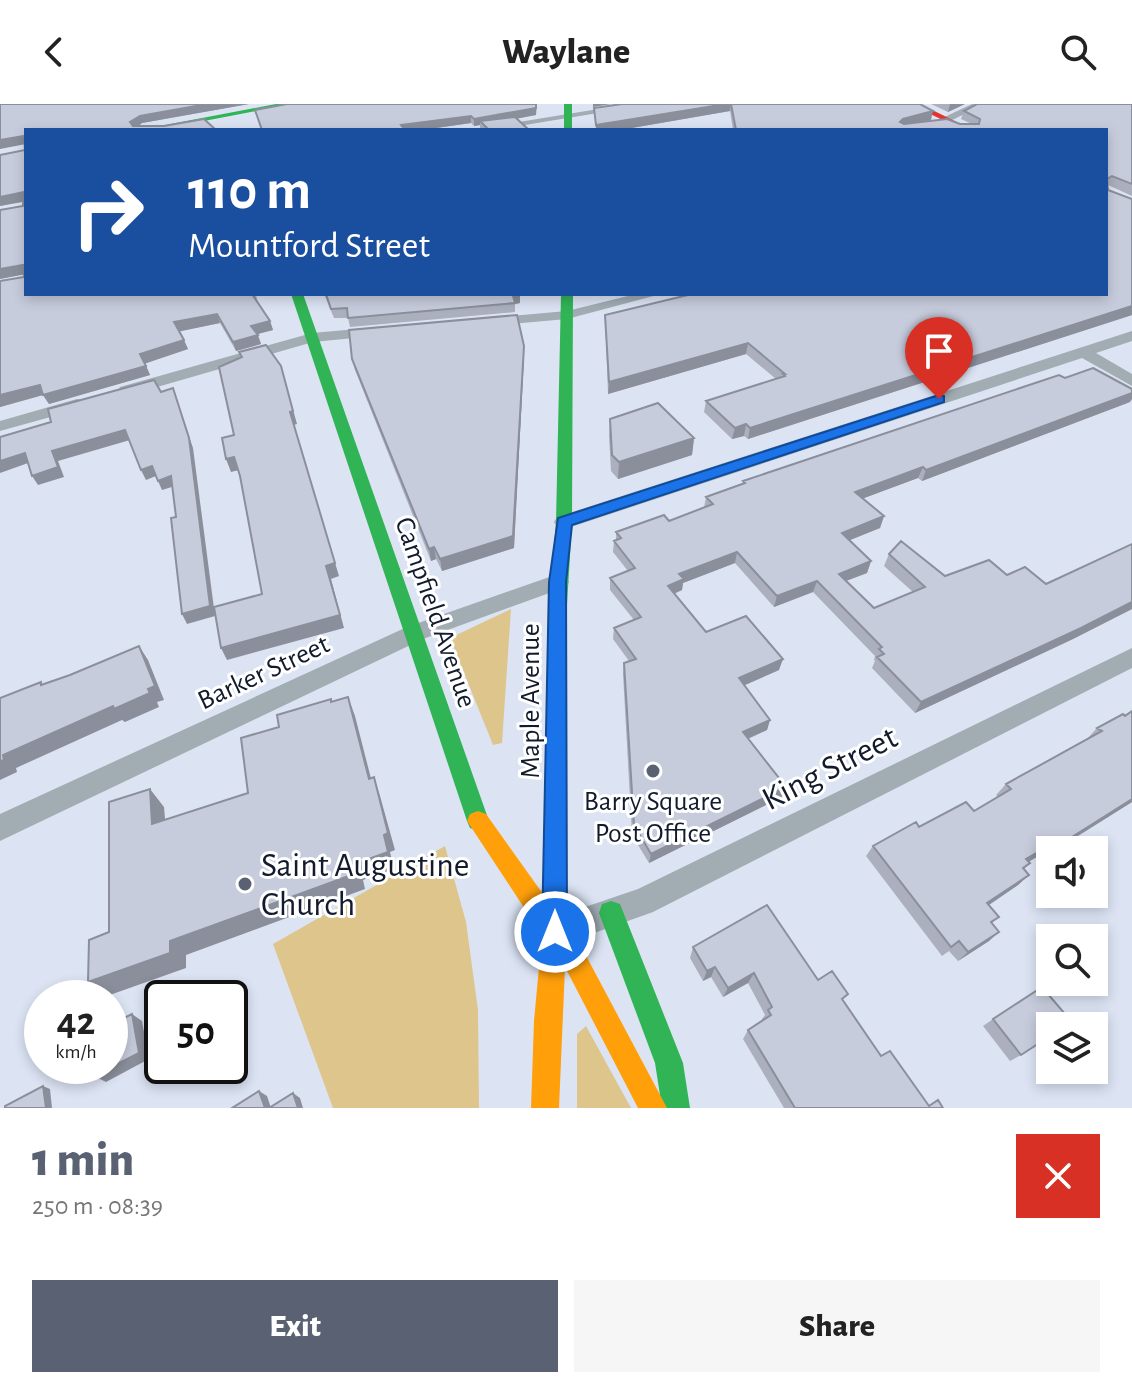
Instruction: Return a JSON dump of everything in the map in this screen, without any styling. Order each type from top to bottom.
[{"type":"main road","points":[[156,128],[289,104]]},
{"type":"main road","points":[[914,104],[965,128]]},
{"type":"main road","name":"Campfield Avenue","points":[[298,296],[475,816],[574,959],[653,1108]]},
{"type":"main road","name":"Maple Avenue","points":[[545,1108],[547,1021],[555,932],[558,582],[564,522],[567,296]]},
{"type":"main road","points":[[611,913],[669,1063],[676,1108]]},
{"type":"street","points":[[489,128],[648,104]]},
{"type":"street","points":[[916,128],[937,124],[980,104]]},
{"type":"street","points":[[471,324],[567,315],[646,296]]},
{"type":"street","points":[[0,426],[312,338],[392,331]]},
{"type":"street","points":[[564,522],[1132,336]]},
{"type":"street","points":[[1083,352],[1132,381]]},
{"type":"street","name":"Barker Street","points":[[0,828],[415,633],[558,582]]},
{"type":"street","name":"King Street","points":[[555,932],[643,902],[1132,657]]},
{"type":"shaded area","points":[[511,609],[502,743],[493,745],[450,638]]},
{"type":"shaded area","points":[[445,846],[466,922],[478,1010],[479,1108],[333,1108],[273,944]]},
{"type":"shaded area","points":[[586,1026],[631,1108],[577,1108],[577,1034]]},
{"type":"building","points":[[0,104],[207,104],[140,116],[130,122],[133,126],[164,126],[204,119],[214,128],[24,128],[24,136],[0,140]]},
{"type":"building","points":[[287,104],[536,104],[536,108],[474,119],[471,116],[401,125],[403,128],[261,128],[255,110]]},
{"type":"building","points":[[622,104],[726,104],[596,125],[594,108]]},
{"type":"building","points":[[731,104],[920,104],[933,111],[900,122],[947,119],[960,124],[979,124],[980,119],[964,111],[977,104],[1132,104],[1132,184],[1112,176],[1108,178],[1108,128],[736,128]]},
{"type":"building","points":[[515,117],[527,128],[487,128],[480,121]]},
{"type":"building","points":[[24,150],[24,192],[0,197],[0,155]]},
{"type":"building","points":[[1108,190],[1132,199],[1132,306],[750,428],[746,424],[735,428],[706,401],[785,376],[748,343],[609,382],[605,315],[684,296],[1108,296]]},
{"type":"building","points":[[24,192],[24,277],[23,265],[0,269],[0,210],[23,206]]},
{"type":"building","points":[[24,277],[24,296],[253,296],[270,321],[251,326],[258,335],[233,342],[217,314],[174,322],[184,340],[140,354],[146,366],[43,395],[40,385],[0,395],[0,281]]},
{"type":"building","points":[[327,296],[513,296],[515,303],[348,318],[347,308],[331,309]]},
{"type":"building","points":[[517,315],[524,346],[513,536],[440,559],[434,547],[429,549],[352,359],[349,330]]},
{"type":"building","points":[[266,345],[281,366],[293,411],[290,412],[335,563],[326,566],[340,615],[221,648],[214,607],[262,594],[240,476],[234,457],[226,459],[222,438],[234,435],[219,367],[242,357],[239,352]]},
{"type":"building","points":[[1093,368],[1132,389],[1132,393],[926,470],[923,467],[855,492],[884,516],[842,533],[871,561],[839,574],[874,608],[925,587],[889,554],[901,541],[945,576],[989,560],[1007,575],[1025,567],[1046,584],[1132,544],[1132,602],[921,702],[877,657],[884,654],[879,649],[882,647],[817,581],[777,596],[737,552],[679,574],[684,579],[668,586],[706,632],[746,616],[783,659],[739,678],[770,720],[743,732],[786,787],[651,854],[634,825],[624,663],[636,659],[614,628],[641,617],[610,578],[635,568],[614,541],[621,538],[616,532],[664,515],[669,521],[713,504],[706,497],[745,483],[743,481],[1059,375],[1065,378]]},
{"type":"building","points":[[154,380],[161,392],[173,388],[189,438],[210,606],[182,614],[171,518],[176,517],[171,476],[158,481],[152,466],[141,470],[125,430],[52,451],[58,467],[32,476],[25,453],[0,461],[0,437],[51,422],[48,409]]},
{"type":"building","points":[[658,403],[694,438],[619,462],[612,455],[610,419]]},
{"type":"building","points":[[139,646],[155,686],[148,689],[150,693],[114,709],[113,706],[3,755],[4,760],[0,761],[0,698],[41,682],[41,685],[70,675]]},
{"type":"building","points":[[348,697],[369,779],[374,777],[388,833],[384,835],[388,852],[355,864],[357,873],[170,941],[170,953],[88,980],[89,940],[109,932],[109,802],[150,789],[152,824],[248,793],[241,738],[279,727],[277,715],[331,699],[331,702]]},
{"type":"building","points":[[1132,711],[1132,799],[1073,836],[1036,836],[1036,853],[1026,859],[1030,863],[1023,868],[1029,875],[987,903],[999,917],[991,922],[999,932],[968,952],[959,941],[951,947],[873,846],[916,822],[919,827],[966,802],[974,811],[1011,789],[1006,784],[1102,731],[1097,728],[1123,714],[1125,716]]},
{"type":"building","points":[[767,905],[818,980],[832,971],[848,994],[842,999],[881,1056],[890,1051],[929,1106],[938,1100],[943,1108],[795,1108],[748,1030],[771,1015],[768,1010],[772,1007],[754,973],[728,988],[715,967],[707,971],[693,947]]},
{"type":"building","points":[[1036,991],[1036,996],[1050,996],[1063,1012],[1036,1012],[1036,1045],[1021,1055],[993,1019]]},
{"type":"building","points":[[132,1014],[139,1053],[128,1059],[128,1016]]},
{"type":"building","points":[[43,1086],[46,1108],[5,1108],[5,1106]]},
{"type":"building","points":[[259,1091],[265,1108],[232,1108]]},
{"type":"building","points":[[293,1093],[298,1108],[269,1108]]},
{"type":"traffic: fast","points":[[154,128],[289,104]]},
{"type":"traffic: fast","points":[[568,104],[568,128]]},
{"type":"traffic: fast","points":[[298,296],[478,821]]},
{"type":"traffic: fast","points":[[558,605],[564,522],[567,296]]},
{"type":"traffic: fast","points":[[611,913],[669,1063],[676,1108]]},
{"type":"traffic: slow","points":[[545,1108],[547,1021],[555,932],[558,605]]},
{"type":"traffic: slow","points":[[478,821],[574,959],[653,1108]]},
{"type":"traffic: jam","points":[[914,104],[965,128]]},
{"type":"place","name":"Barry Square Post Office","points":[[653,771]]},
{"type":"place","name":"Saint Augustine Church","points":[[245,884]]},
{"type":"route","points":[[555,932],[556,654],[564,522],[939,399]]}]
